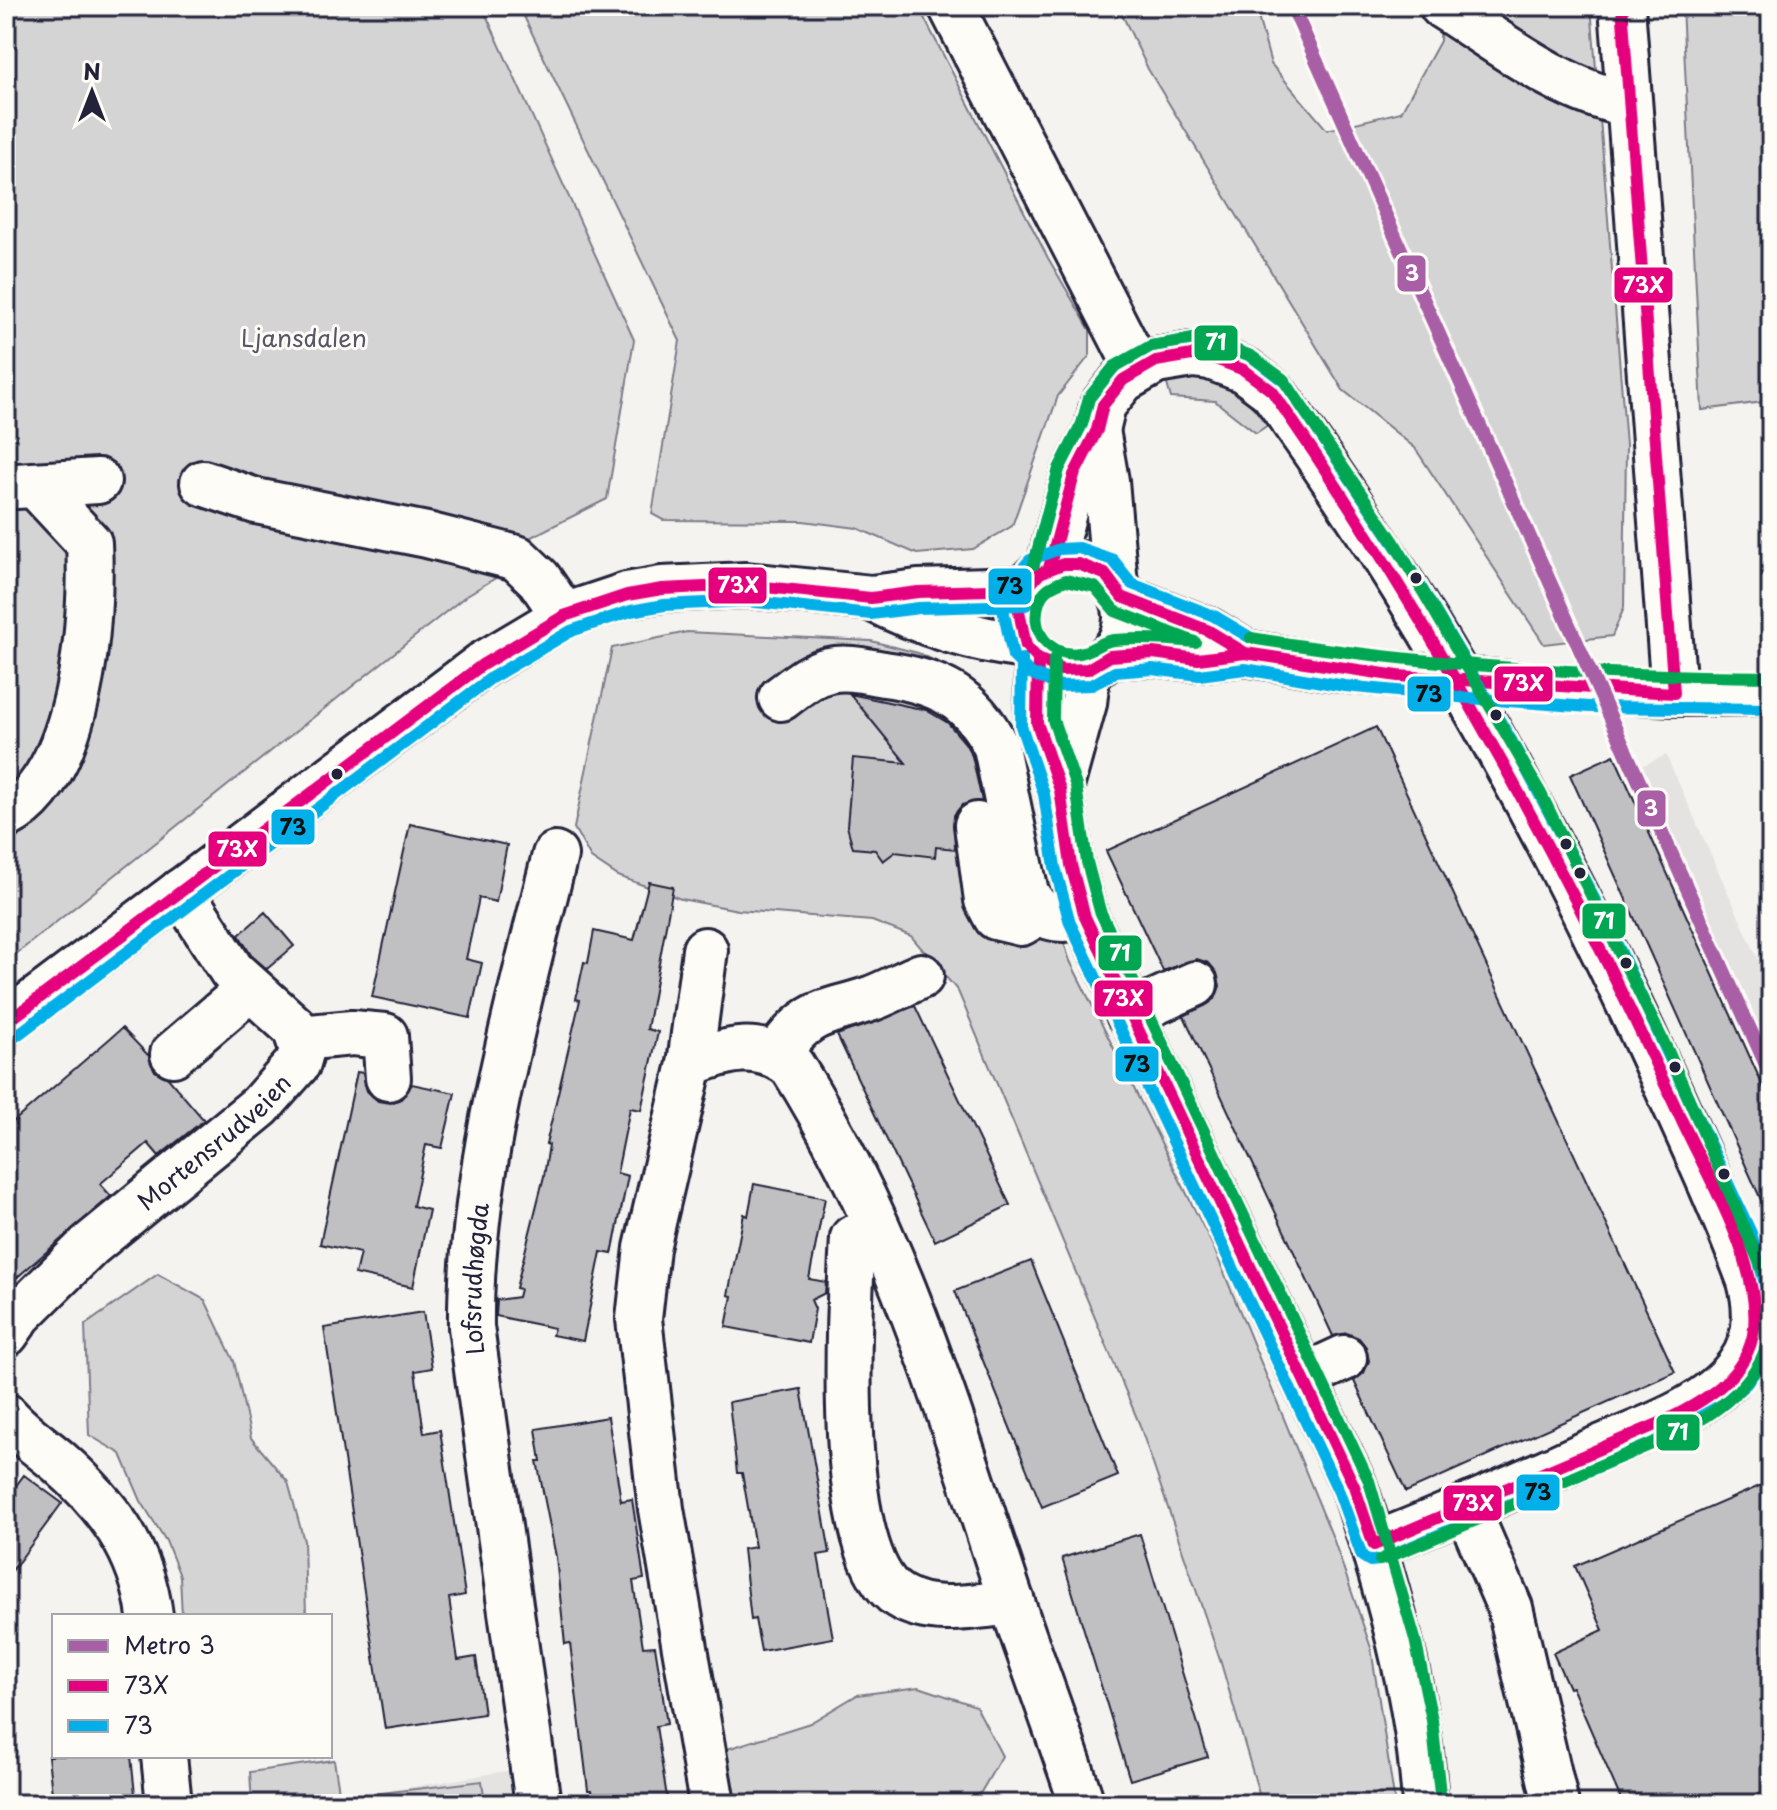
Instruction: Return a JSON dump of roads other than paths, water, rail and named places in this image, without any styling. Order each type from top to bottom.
[{"type":"street","points":[[951,6],[1138,369]]},
{"type":"street","points":[[1442,6],[1567,83],[1608,100],[1629,104]]},
{"type":"street","points":[[1622,6],[1674,693]]},
{"type":"street","points":[[1374,1545],[1467,1508],[1675,1414],[1719,1387],[1747,1353],[1753,1335],[1756,1318],[1750,1281],[1635,1019],[1522,788],[1428,628],[1272,391],[1244,370],[1210,357],[1172,357],[1138,369],[1111,391],[1097,430],[1074,475],[1038,578],[1019,611],[1032,653],[1037,723],[1060,790],[1069,854],[1085,917],[1354,1486],[1374,1545],[1405,1662],[1417,1729],[1425,1804]]},
{"type":"street","points":[[1060,790],[1099,662],[1123,634],[1126,622],[1097,430]]},
{"type":"street","points":[[20,486],[98,481]]},
{"type":"street","points":[[203,483],[256,501],[427,535],[517,558],[539,579],[564,616]]},
{"type":"street","points":[[6,816],[31,800],[61,753],[72,719],[88,602],[89,543],[20,486]]},
{"type":"street","points":[[6,1023],[482,665],[564,616],[644,591],[746,585],[871,598],[1038,578],[1063,564],[1092,567],[1119,591],[1207,630],[1245,653]]},
{"type":"street","points":[[871,598],[915,621],[1032,653],[1062,670],[1153,653],[1198,659],[1245,653],[1347,670],[1533,686],[1674,693],[1771,693]]},
{"type":"street","points":[[781,698],[811,676],[844,668],[911,677],[958,695],[987,727],[996,747],[1026,893],[1038,913],[1058,921],[1085,917]]},
{"type":"street","points":[[977,825],[987,900],[996,917],[1021,923],[1038,913]]},
{"type":"street","name":"Lofsrudhøgda","points":[[538,1804],[471,1327],[471,1299],[481,1194],[504,1073],[555,855]]},
{"type":"street","points":[[181,891],[221,956],[248,990],[295,1028],[300,1038],[352,1033],[391,1041]]},
{"type":"street","points":[[705,950],[690,1064],[647,1248],[639,1334],[661,1509],[712,1804]]},
{"type":"street","points":[[777,1054],[795,1029],[822,1012],[870,999],[921,976]]},
{"type":"street","points":[[1129,1014],[1195,984]]},
{"type":"street","points":[[173,1054],[248,990]]},
{"type":"street","name":"Mortensrudveien","points":[[6,1334],[20,1314],[90,1245],[260,1106],[294,1072],[302,1049],[300,1038]]},
{"type":"street","points":[[690,1064],[755,1047],[777,1054],[792,1066],[854,1171],[894,1258],[1082,1804]]},
{"type":"street","points":[[853,1238],[848,1393],[858,1499],[875,1571],[896,1594],[912,1604],[945,1608],[1012,1602]]},
{"type":"street","points":[[1303,1377],[1344,1358]]},
{"type":"street","points":[[6,1416],[60,1463],[119,1525],[139,1565],[150,1614]]},
{"type":"street","points":[[1467,1508],[1510,1608],[1556,1804]]},
{"type":"street","points":[[164,1758],[169,1804]]},
{"type":"metro line","name":"3","points":[[1292,6],[1771,1076]]},
{"type":"park label","name":"Ljansdalen","points":[[304,337]]}]
